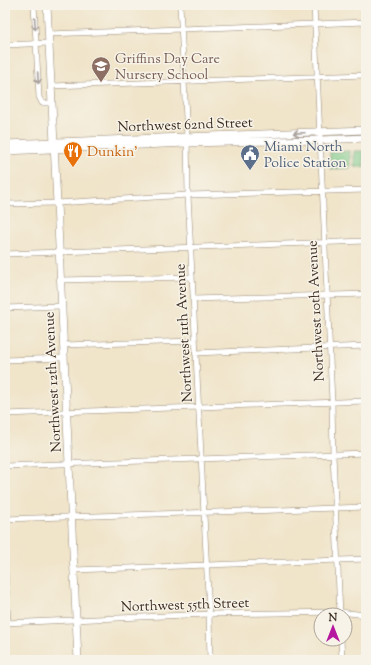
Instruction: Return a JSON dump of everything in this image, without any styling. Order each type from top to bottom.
[{"type":"main road","name":"Northwest 12th Avenue","points":[[47,5],[78,660]]},
{"type":"main road","name":"Northwest 62nd Street","points":[[5,151],[54,146],[366,130]]},
{"type":"main road","name":"Northwest 62nd Street","points":[[187,140],[320,140],[366,138]]},
{"type":"main road","name":"Northwest 62nd Street","points":[[5,144],[54,146]]},
{"type":"street","points":[[34,5],[39,99],[42,102],[51,103]]},
{"type":"street","name":"Northwest 11th Avenue","points":[[180,5],[187,140],[192,299],[199,407],[210,660]]},
{"type":"street","name":"Northwest 10th Avenue","points":[[314,5],[316,77],[328,295],[340,607]]},
{"type":"street","points":[[48,34],[366,22]]},
{"type":"street","points":[[5,44],[49,43]]},
{"type":"street","points":[[51,86],[366,75]]},
{"type":"street","points":[[5,204],[57,203],[188,195],[366,190]]},
{"type":"street","points":[[5,254],[366,241]]},
{"type":"street","points":[[60,280],[192,277]]},
{"type":"street","points":[[192,299],[366,294]]},
{"type":"street","points":[[5,308],[61,306]]},
{"type":"street","points":[[63,345],[194,341]]},
{"type":"street","points":[[195,353],[366,346]]},
{"type":"street","points":[[5,360],[63,358]]},
{"type":"street","points":[[5,414],[366,401]]},
{"type":"street","points":[[5,466],[366,453]]},
{"type":"street","points":[[5,519],[366,507]]},
{"type":"street","points":[[5,529],[7,623]]},
{"type":"street","points":[[74,570],[366,559]]},
{"type":"street","name":"Northwest 55th Street","points":[[7,623],[209,614],[313,614]]},
{"type":"street","name":"Northwest 55th Street","points":[[353,614],[366,615]]},
{"type":"street","points":[[341,647],[342,660]]},
{"type":"green space","points":[[350,151],[350,168],[330,169],[330,152]]},
{"type":"green space","points":[[354,151],[364,151],[364,167],[354,167]]},
{"type":"place","name":"Griffins Day Care Nursery School","points":[[101,83]]},
{"type":"place","name":"Dunkin'","points":[[73,168]]},
{"type":"place","name":"Miami North Police Station","points":[[250,171]]}]
